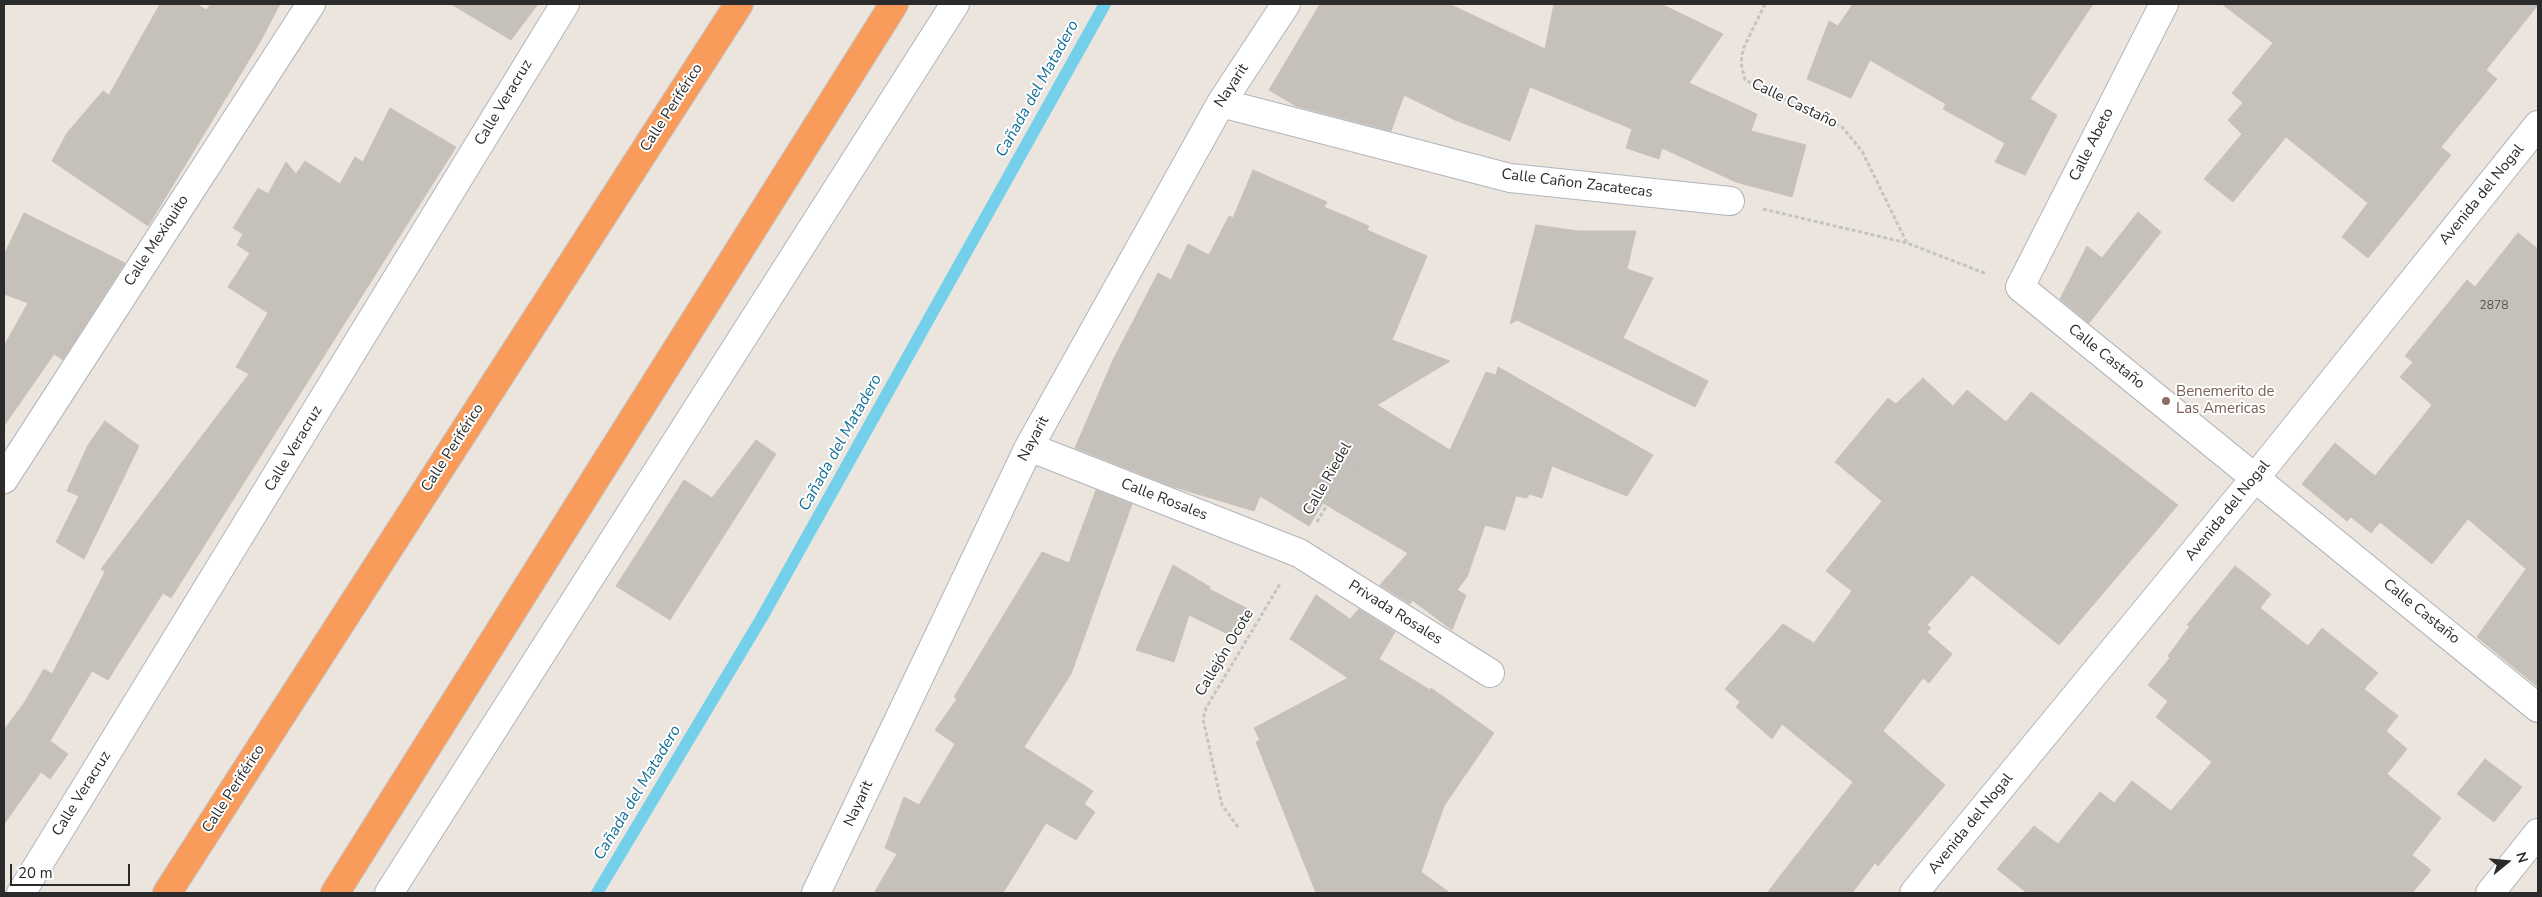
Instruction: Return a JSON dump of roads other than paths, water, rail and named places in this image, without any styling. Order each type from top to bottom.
[{"type":"highway","name":"Calle Periférico","points":[[166,893],[739,4]]},
{"type":"highway","points":[[335,893],[894,4]]},
{"type":"street","name":"Calle Mexiquito","points":[[4,479],[311,4]]},
{"type":"street","name":"Calle Veracruz","points":[[21,893],[565,4]]},
{"type":"street","points":[[389,893],[955,4]]},
{"type":"street","name":"Nayarit","points":[[816,893],[1029,447],[1221,103],[1286,4]]},
{"type":"street","name":"Calle Abeto","points":[[2020,287],[2164,4]]},
{"type":"street","name":"Calle Cañon Zacatecas","points":[[1221,103],[1510,178],[1730,201]]},
{"type":"street","name":"Avenida del Nogal","points":[[1914,893],[2255,478],[2538,125]]},
{"type":"street","name":"Calle Castaño","points":[[2020,287],[2538,708]]},
{"type":"street","name":"Calle Rosales","points":[[1029,447],[1299,553]]},
{"type":"street","name":"Privada Rosales","points":[[1299,553],[1490,673]]},
{"type":"street","points":[[2490,893],[2538,833]]},
{"type":"waterway","name":"Cañada del Matadero","points":[[597,893],[761,619],[1105,4]]},
{"type":"place","name":"Benemerito de Las Americas","points":[[2166,401]]}]
